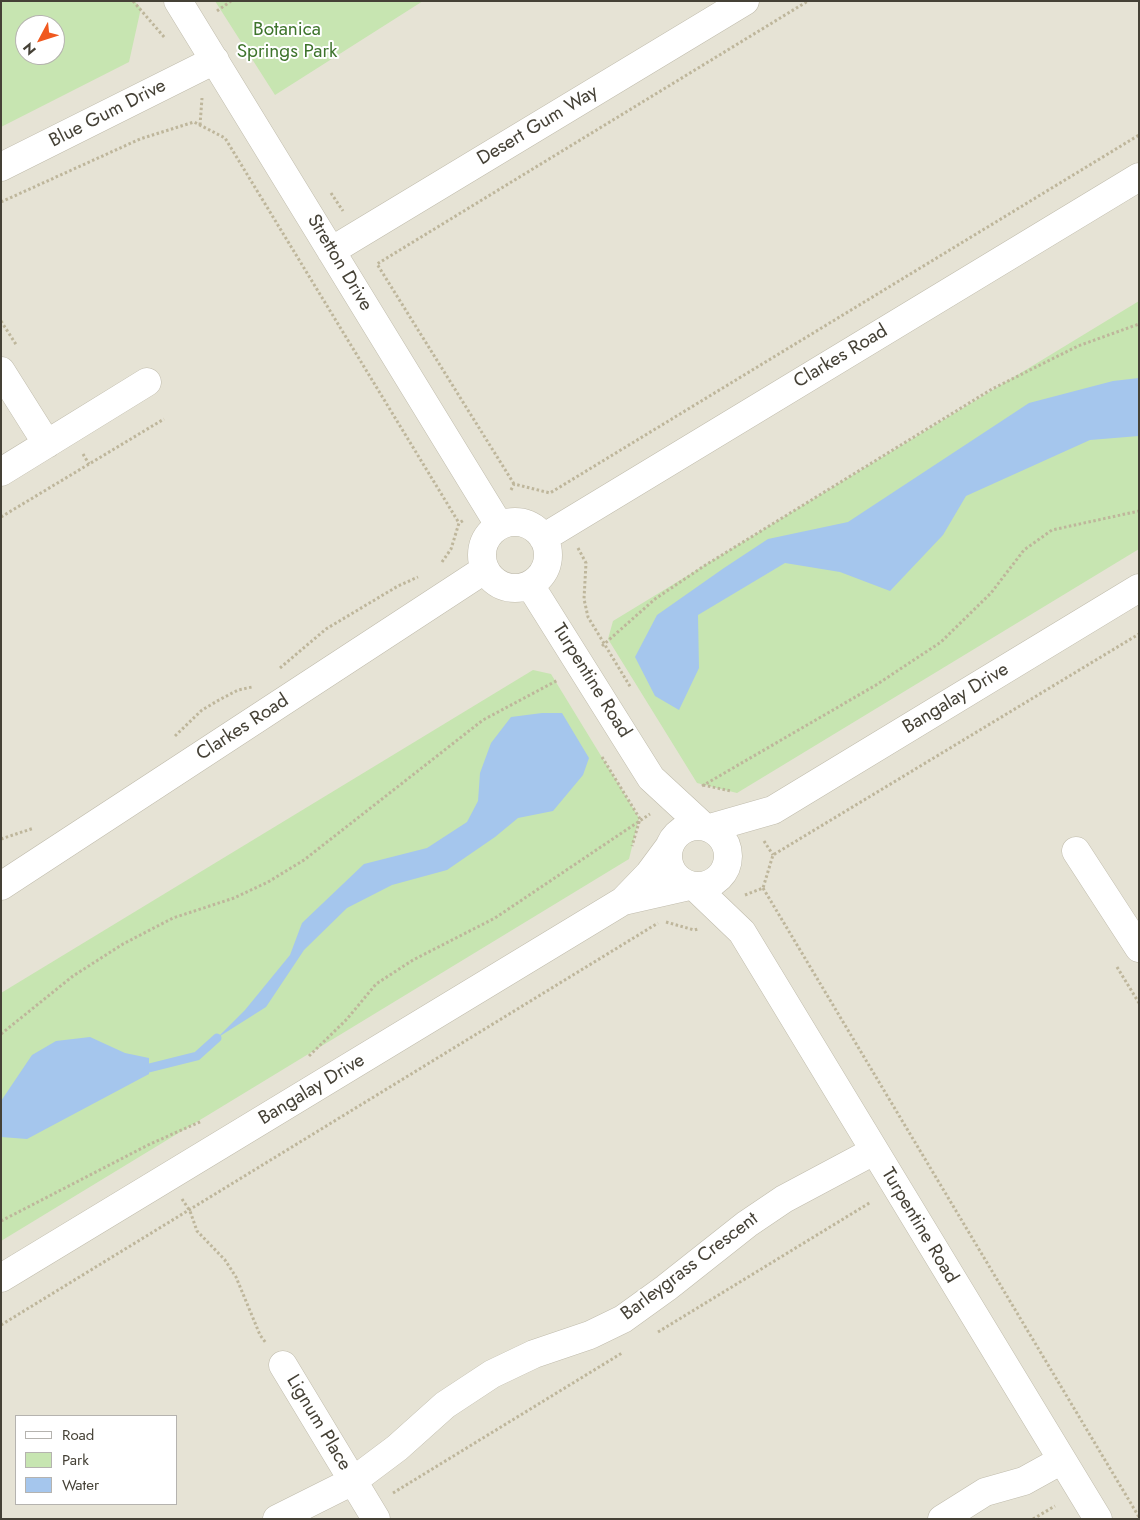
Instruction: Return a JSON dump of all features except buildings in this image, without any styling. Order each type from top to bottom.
[{"type":"street","name":"Stretton Drive","points":[[178,1],[493,516]]},
{"type":"street","name":"Desert Gum Way","points":[[331,251],[744,1]]},
{"type":"street","name":"Blue Gum Drive","points":[[1,167],[215,60]]},
{"type":"street","name":"Clarkes Road","points":[[554,531],[1139,177]]},
{"type":"street","points":[[1,371],[47,444]]},
{"type":"street","points":[[1,472],[148,382]]},
{"type":"street","points":[[493,516],[554,531],[548,548],[548,559],[539,579],[530,585],[520,589],[499,585],[484,570],[481,560],[484,540],[493,516]]},
{"type":"street","name":"Clarkes Road","points":[[1,886],[484,570]]},
{"type":"street","name":"Turpentine Road","points":[[530,585],[651,778],[706,827]]},
{"type":"street","name":"Bangalay Drive","points":[[706,827],[773,810],[1139,588]]},
{"type":"street","name":"Turpentine Road","points":[[651,778],[660,816],[670,844]]},
{"type":"street","name":"Bangalay Drive","points":[[728,861],[773,810]]},
{"type":"street","points":[[706,827],[723,839],[728,861],[714,882],[705,886],[692,886],[673,874],[667,856],[670,844],[685,828],[706,827]]},
{"type":"street","name":"Bangalay Drive","points":[[1,1278],[623,901],[649,874],[670,844]]},
{"type":"street","points":[[1076,851],[1139,948]]},
{"type":"street","name":"Turpentine Road","points":[[724,903],[728,861]]},
{"type":"street","name":"Turpentine Road","points":[[692,886],[724,903],[1098,1519]]},
{"type":"street","name":"Bangalay Drive","points":[[623,901],[692,886]]},
{"type":"street","name":"Barleygrass Crescent","points":[[277,1519],[353,1481],[397,1448],[445,1405],[492,1374],[534,1354],[590,1335],[623,1318],[666,1288],[747,1224],[784,1199],[874,1151]]},
{"type":"street","name":"Lignum Place","points":[[284,1365],[372,1513]]},
{"type":"street","points":[[942,1519],[985,1492],[1024,1481],[1062,1460]]},
{"type":"path","points":[[808,1],[377,264],[514,484],[550,493],[1139,135]]},
{"type":"path","points":[[1,202],[140,139],[194,122],[225,138],[459,523],[451,549],[438,565]]},
{"type":"path","points":[[1,1034],[73,976],[123,944],[173,918],[234,898],[268,882],[304,860],[483,720],[582,666],[604,644],[656,599],[704,566],[992,389],[1078,346],[1139,324]]},
{"type":"path","points":[[1,517],[164,418]]},
{"type":"path","points":[[459,523],[493,516],[514,484]]},
{"type":"path","points":[[550,493],[554,531],[586,563],[584,600],[588,617],[604,644]]},
{"type":"path","points":[[698,788],[876,686],[942,642],[991,593],[1024,550],[1052,530],[1139,511]]},
{"type":"path","points":[[275,673],[326,629],[398,586],[420,576]]},
{"type":"path","points":[[1139,634],[773,855],[763,888],[1139,1517]]},
{"type":"path","points":[[170,740],[202,710],[238,690],[256,686]]},
{"type":"path","points":[[697,783],[737,793]]},
{"type":"path","points":[[303,1062],[347,1019],[376,984],[414,960],[495,918],[650,814]]},
{"type":"path","points":[[1,839],[38,827]]},
{"type":"path","points":[[762,836],[773,855]]},
{"type":"path","points":[[1,1325],[663,920],[694,930],[706,924],[724,903],[763,888]]},
{"type":"path","points":[[1,1221],[150,1144],[204,1120]]},
{"type":"path","points":[[150,1144],[190,1211],[197,1231],[225,1260],[236,1277],[260,1335],[284,1365]]},
{"type":"path","points":[[650,1336],[871,1202]]},
{"type":"path","points":[[372,1513],[624,1352]]},
{"type":"path","points":[[1033,1519],[1055,1506]]},
{"type":"shaded area","points":[[1,1],[1139,1],[1139,1519],[1,1519]]},
{"type":"green space","points":[[1,1],[134,1],[141,8],[129,62],[1,127]]},
{"type":"green space","name":"Botanica Springs Park","points":[[215,1],[423,1],[275,95]]},
{"type":"green space","points":[[1139,301],[1139,549],[737,793],[697,783],[608,639],[613,621]]},
{"type":"green space","points":[[533,670],[551,674],[639,818],[629,859],[1,1241],[1,993]]},
{"type":"water","points":[[1139,378],[1139,436],[1090,440],[966,496],[943,535],[890,591],[840,572],[785,563],[698,615],[699,668],[679,710],[655,696],[635,657],[657,615],[768,539],[848,522],[1029,403],[1113,381]]},
{"type":"water","points":[[542,713],[562,713],[589,758],[583,775],[553,811],[518,818],[495,837],[447,870],[392,885],[347,908],[304,950],[266,1007],[217,1038],[245,1010],[290,955],[302,923],[364,864],[427,848],[467,822],[478,801],[480,773],[491,743],[511,717]]},
{"type":"water","points":[[90,1037],[125,1053],[149,1058],[149,1074],[27,1139],[1,1137],[1,1101],[32,1055],[56,1041]]},
{"type":"waterway","points":[[149,1068],[197,1056],[217,1038]]}]
